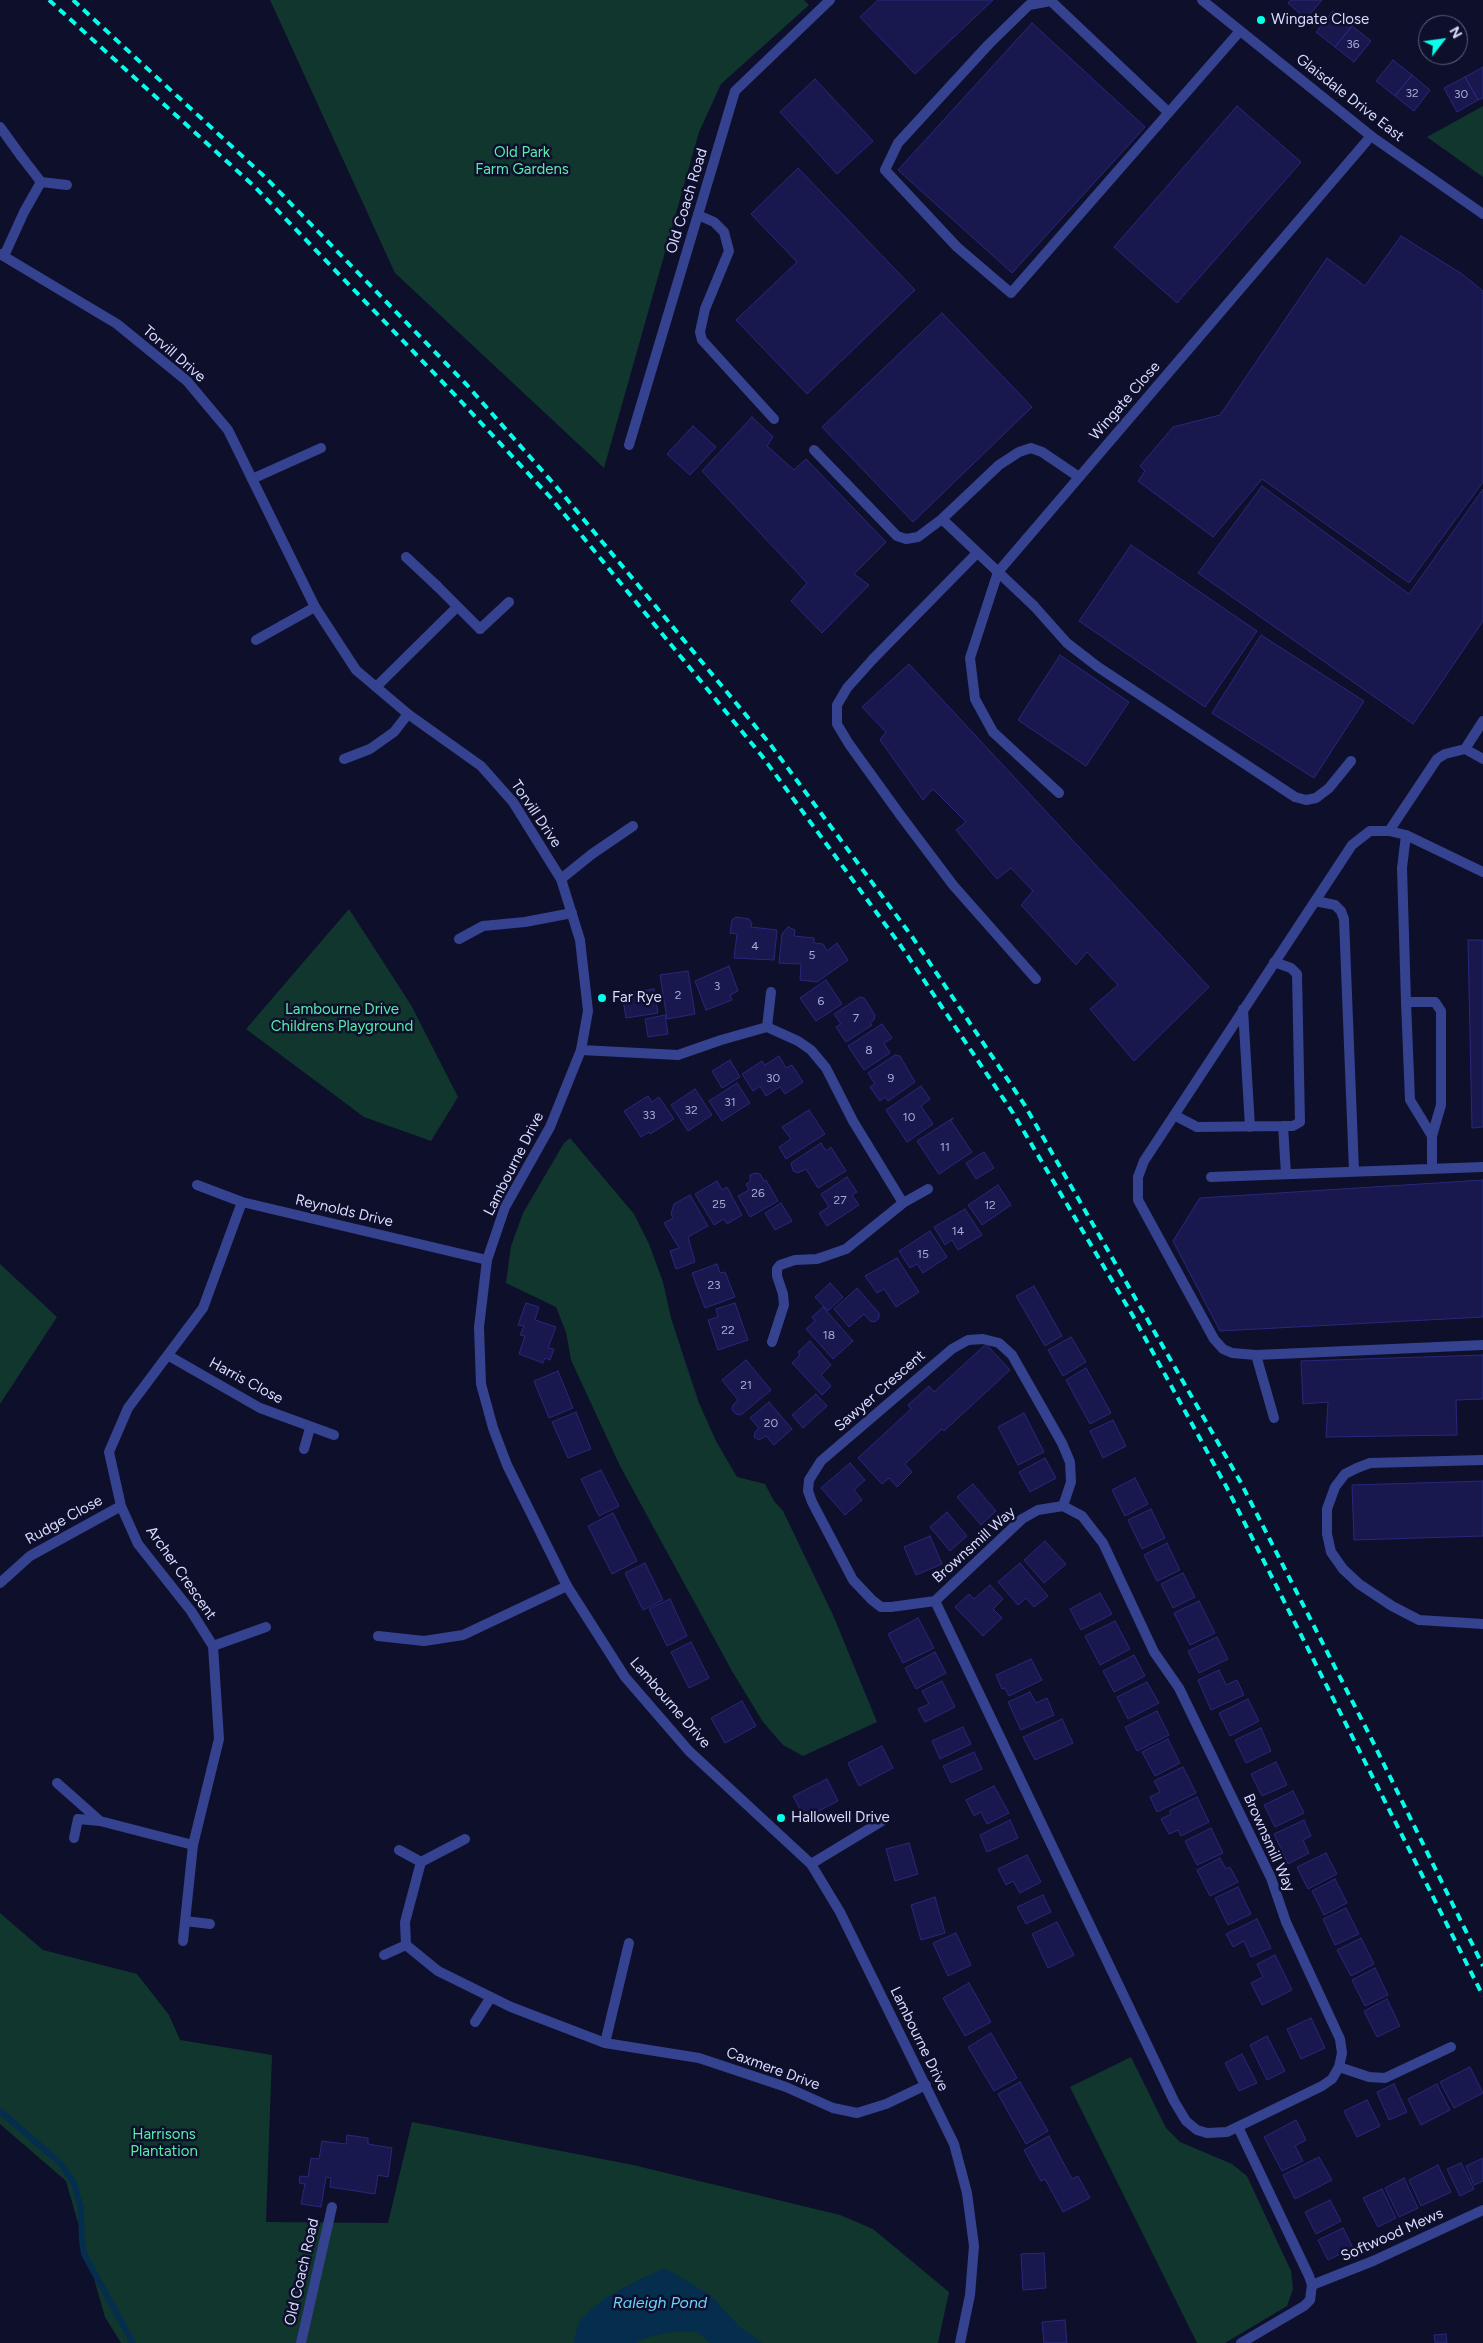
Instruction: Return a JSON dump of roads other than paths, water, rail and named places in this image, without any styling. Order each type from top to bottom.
[{"type":"street","name":"Old Coach Road","points":[[629,445],[736,91],[830,0]]},
{"type":"street","name":"Glaisdale Drive East","points":[[1202,0],[1372,136],[1483,214]]},
{"type":"street","points":[[1168,112],[1052,1],[1028,5],[988,44],[898,143],[885,170],[957,247],[1011,293],[1240,31]]},
{"type":"street","points":[[0,127],[41,182],[67,184]]},
{"type":"street","name":"Wingate Close","points":[[998,572],[1372,136]]},
{"type":"street","points":[[2,255],[41,182]]},
{"type":"street","points":[[698,215],[714,222],[724,232],[729,251],[705,309],[700,332],[702,340],[774,419]]},
{"type":"street","name":"Torvill Drive","points":[[2,255],[117,324],[187,381],[228,430],[315,607],[356,670],[408,714],[481,766],[513,802],[561,879],[580,940],[588,1011],[581,1050]]},
{"type":"street","points":[[252,479],[322,448]]},
{"type":"street","points":[[814,450],[897,536],[906,539],[918,537],[942,518],[999,465],[1019,452],[1031,448],[1042,452],[1079,478]]},
{"type":"street","points":[[942,518],[1034,606],[1067,642],[1098,667],[1295,797],[1306,800],[1316,798],[1329,788],[1351,761]]},
{"type":"street","points":[[977,552],[847,688],[837,705],[837,724],[849,744],[953,885],[1036,979]]},
{"type":"street","points":[[406,557],[480,629],[509,602]]},
{"type":"street","points":[[998,572],[970,658],[975,699],[993,732],[1059,792]]},
{"type":"street","points":[[256,640],[315,607]]},
{"type":"street","points":[[376,687],[457,607]]},
{"type":"street","points":[[344,760],[370,749],[394,732],[408,714]]},
{"type":"street","points":[[1389,830],[1436,760],[1444,754],[1465,748],[1483,721]]},
{"type":"street","points":[[1465,748],[1483,759]]},
{"type":"street","points":[[561,879],[592,854],[633,826]]},
{"type":"street","points":[[1483,872],[1406,835],[1389,830],[1370,831],[1352,845],[1144,1161],[1138,1177],[1138,1200],[1214,1340],[1223,1349],[1232,1353],[1256,1355],[1483,1345]]},
{"type":"street","points":[[1406,835],[1402,868],[1410,1100],[1432,1136]]},
{"type":"street","points":[[1315,901],[1335,905],[1341,911],[1344,919],[1354,1172]]},
{"type":"street","points":[[459,939],[483,926],[525,922],[572,913]]},
{"type":"street","points":[[1174,1115],[1197,1127],[1296,1125],[1301,1118],[1297,974],[1291,968],[1274,962]]},
{"type":"street","points":[[767,1027],[771,992]]},
{"type":"street","points":[[1406,1002],[1434,1002],[1440,1011],[1441,1105],[1432,1136],[1432,1168]]},
{"type":"street","points":[[1243,1010],[1250,1127]]},
{"type":"street","points":[[581,1050],[678,1055],[767,1027],[798,1041],[811,1050],[826,1068],[853,1121],[903,1203]]},
{"type":"street","name":"Lambourne Drive","points":[[581,1050],[550,1127],[505,1207],[488,1260],[478,1326],[481,1384],[492,1428],[507,1465],[568,1586],[625,1677],[689,1751],[811,1864],[840,1912],[954,2144],[967,2193],[974,2246],[970,2295],[960,2343]]},
{"type":"street","points":[[1284,1126],[1286,1174]]},
{"type":"street","points":[[1210,1177],[1483,1167]]},
{"type":"street","name":"Reynolds Drive","points":[[197,1185],[242,1202],[488,1260]]},
{"type":"street","points":[[772,1342],[784,1305],[784,1294],[777,1269],[780,1265],[786,1261],[824,1257],[846,1249],[903,1203],[928,1189]]},
{"type":"street","name":"Archer Crescent","points":[[183,1941],[193,1845],[219,1739],[213,1646],[191,1612],[138,1544],[121,1506],[109,1452],[128,1408],[204,1308],[242,1202]]},
{"type":"street","name":"Sawyer Crescent","points":[[935,1601],[881,1607],[872,1600],[853,1580],[812,1502],[808,1490],[809,1480],[821,1461],[952,1349],[968,1340],[983,1338],[999,1343],[1012,1356],[1062,1443],[1070,1462],[1071,1482],[1063,1506]]},
{"type":"street","points":[[1256,1355],[1274,1418]]},
{"type":"street","name":"Harris Close","points":[[169,1356],[260,1408],[310,1428],[334,1435]]},
{"type":"street","points":[[304,1449],[310,1428]]},
{"type":"street","points":[[1483,1460],[1370,1463],[1345,1474],[1334,1487],[1327,1509],[1327,1534],[1332,1552],[1343,1568],[1358,1584],[1419,1620],[1483,1624]]},
{"type":"street","name":"Rudge Close","points":[[0,1583],[30,1556],[121,1506]]},
{"type":"street","name":"Brownsmill Way","points":[[1063,1506],[1082,1516],[1103,1544],[1154,1652],[1179,1688],[1271,1878],[1286,1922],[1335,2025],[1342,2053],[1339,2068],[1332,2079],[1322,2086],[1238,2128],[1217,2133],[1197,2130],[1186,2121],[1174,2101],[935,1601],[1022,1519],[1038,1510],[1063,1506]]},
{"type":"street","points":[[378,1636],[424,1640],[463,1635],[568,1586]]},
{"type":"street","points":[[213,1646],[266,1626]]},
{"type":"street","points":[[57,1783],[100,1821]]},
{"type":"street","points":[[74,1838],[78,1819],[100,1821],[193,1845]]},
{"type":"street","points":[[811,1864],[882,1821]]},
{"type":"street","points":[[384,1955],[406,1945],[404,1922],[421,1862],[464,1839]]},
{"type":"street","points":[[399,1850],[421,1862]]},
{"type":"street","points":[[185,1921],[210,1924]]},
{"type":"street","points":[[605,2043],[629,1942]]},
{"type":"street","name":"Caxmere Drive","points":[[406,1945],[438,1971],[491,1998],[605,2043],[699,2058],[786,2087],[833,2108],[857,2113],[886,2104],[926,2085]]},
{"type":"street","points":[[475,2022],[491,1998]]},
{"type":"street","points":[[1339,2068],[1369,2078],[1385,2078],[1451,2047]]},
{"type":"street","points":[[1238,2128],[1311,2280],[1310,2300],[1304,2306],[1241,2343]]},
{"type":"street","name":"Old Coach Road","points":[[301,2343],[332,2206]]},
{"type":"street","name":"Softwood Mews","points":[[1311,2280],[1373,2261],[1483,2210]]},
{"type":"water","name":"Raleigh Pond","points":[[665,2268],[710,2295],[739,2326],[762,2343],[710,2343],[697,2332],[670,2332],[645,2338],[636,2343],[573,2343],[580,2319],[605,2298]]},
{"type":"waterway","points":[[0,2111],[60,2163],[74,2183],[81,2208],[84,2254],[133,2343]]},
{"type":"railway","points":[[49,0],[255,187],[456,396],[551,498],[762,756],[901,946],[1013,1113],[1133,1316],[1227,1488],[1483,1996]]},
{"type":"railway","points":[[73,0],[266,178],[466,384],[560,491],[770,744],[913,938],[1024,1104],[1240,1481],[1370,1736],[1483,1966]]},
{"type":"place","name":"Wingate Close","points":[[1261,20]]},
{"type":"place","name":"Far Rye","points":[[602,998]]},
{"type":"place","name":"Hallowell Drive","points":[[781,1818]]},
{"type":"park label","name":"Old Park Farm Gardens","points":[[522,162]]},
{"type":"park label","name":"Lambourne Drive Childrens Playground","points":[[342,1018]]},
{"type":"park label","name":"Harrisons Plantation","points":[[164,2144]]}]
